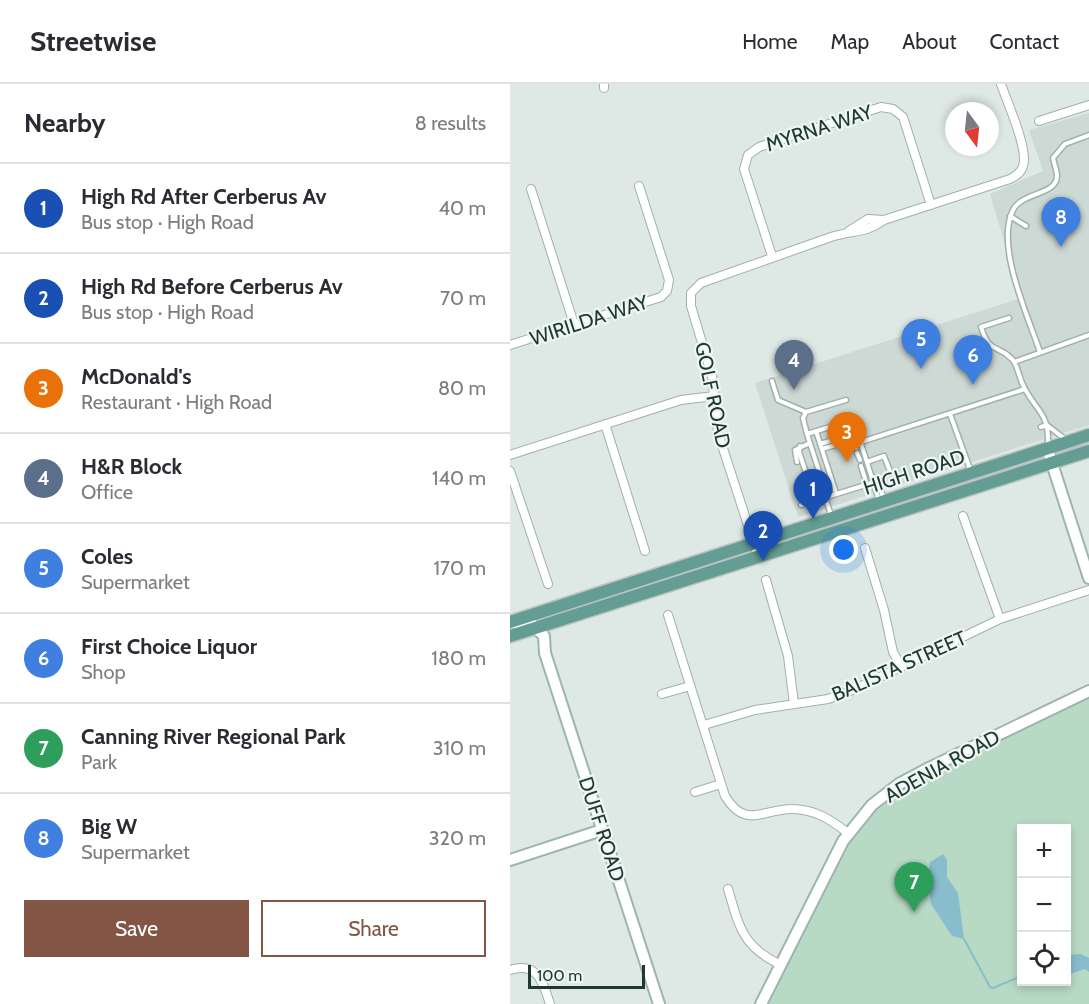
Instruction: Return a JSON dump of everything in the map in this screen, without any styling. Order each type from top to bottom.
[{"type":"main road","name":"HIGH ROAD","points":[[510,622],[754,543],[884,504],[1089,435]]},
{"type":"main road","name":"HIGH ROAD","points":[[510,636],[1089,451]]},
{"type":"street","name":"GOLF ROAD","points":[[758,556],[718,433],[712,376],[691,306],[691,293],[701,283],[772,256],[849,231],[871,229],[884,219],[1010,179],[1018,174],[1023,166],[1023,150],[1001,84]]},
{"type":"street","points":[[1040,121],[1089,105]]},
{"type":"street","name":"MYRNA WAY","points":[[772,256],[744,169],[748,155],[759,147],[881,108],[893,109],[903,117],[931,205]]},
{"type":"street","name":"WIRILDA WAY","points":[[510,345],[661,297],[667,291],[669,280],[639,186]]},
{"type":"street","points":[[531,189],[574,324]]},
{"type":"street","points":[[510,455],[681,400],[714,396]]},
{"type":"street","points":[[605,424],[645,551]]},
{"type":"street","points":[[1051,447],[1089,578]]},
{"type":"street","points":[[1055,462],[1089,555]]},
{"type":"street","points":[[510,471],[548,584]]},
{"type":"street","points":[[963,516],[1000,620]]},
{"type":"street","points":[[865,548],[884,610],[893,652],[901,666]]},
{"type":"street","points":[[765,580],[788,656],[794,704]]},
{"type":"street","name":"BALISTA STREET","points":[[704,724],[755,710],[828,699],[855,689],[1000,620],[1089,590]]},
{"type":"street","points":[[510,622],[522,622],[538,627],[557,607]]},
{"type":"street","points":[[668,615],[721,784],[732,808],[750,816],[790,809],[809,811],[826,817],[848,833]]},
{"type":"street","name":"DUFF ROAD","points":[[538,627],[536,638],[546,653],[659,1004]]},
{"type":"street","points":[[662,694],[690,686]]},
{"type":"street","name":"ADENIA ROAD","points":[[760,1004],[779,963],[848,833],[872,805],[899,784],[1089,691]]},
{"type":"street","points":[[695,792],[721,784]]},
{"type":"street","points":[[510,860],[602,830]]},
{"type":"street","points":[[728,889],[741,932],[751,946],[779,963]]},
{"type":"street","points":[[510,970],[520,966],[532,969],[542,979],[550,1004]]},
{"type":"lane","points":[[1040,352],[1010,258],[1007,236],[1010,216],[1021,199],[1048,189],[1054,183],[1057,174],[1053,158],[1059,148],[1089,135]]},
{"type":"lane","points":[[1010,216],[1026,226]]},
{"type":"lane","points":[[1009,318],[981,327],[986,343],[1014,362],[1025,389],[1047,425],[1051,447]]},
{"type":"lane","points":[[1014,362],[1089,335]]},
{"type":"lane","points":[[1062,337],[1064,343]]},
{"type":"lane","points":[[772,381],[778,400],[806,412],[846,400]]},
{"type":"lane","points":[[861,442],[1025,389]]},
{"type":"lane","points":[[806,412],[803,418],[832,519]]},
{"type":"lane","points":[[950,414],[971,474]]},
{"type":"lane","points":[[807,434],[849,421],[855,425],[872,476],[872,483],[884,504]]},
{"type":"lane","points":[[1041,427],[1047,425]]},
{"type":"lane","points":[[1047,425],[1062,438],[1071,440]]},
{"type":"lane","points":[[816,431],[836,493]]},
{"type":"lane","points":[[821,447],[853,440],[860,460]]},
{"type":"lane","points":[[797,462],[795,450],[810,443]]},
{"type":"lane","points":[[800,446],[799,452],[815,500]]},
{"type":"lane","points":[[867,485],[862,467],[884,456],[891,474]]},
{"type":"lane","points":[[866,523],[884,504],[879,482],[872,476]]},
{"type":"lane","points":[[801,505],[872,483]]},
{"type":"lane","points":[[895,507],[929,502]]},
{"type":"shaded area","points":[[1089,113],[1089,425],[798,517],[755,383],[1021,298],[990,194],[1043,171],[1029,130]]},
{"type":"green space","points":[[1089,692],[1089,1004],[761,1004],[842,843],[868,809],[903,781]]},
{"type":"water","points":[[943,854],[947,860],[947,877],[958,893],[964,939],[952,936],[931,904],[927,877],[930,862]]},
{"type":"water","points":[[1081,954],[1089,958],[1089,972],[1085,969],[1071,974],[1071,955]]},
{"type":"waterway","points":[[964,939],[990,987],[993,988],[1017,978]]},
{"type":"place","name":"Big W","points":[[1061,247]]},
{"type":"place","name":"Coles","points":[[921,369]]},
{"type":"place","name":"First Choice Liquor","points":[[973,385]]},
{"type":"place","name":"H&R Block","points":[[794,390]]},
{"type":"place","name":"McDonald's","points":[[847,462]]},
{"type":"place","name":"High Rd After Cerberus Av","points":[[813,519]]},
{"type":"place","name":"High Rd Before Cerberus Av","points":[[763,561]]},
{"type":"place","name":"Canning River Regional Park","points":[[914,912]]}]
